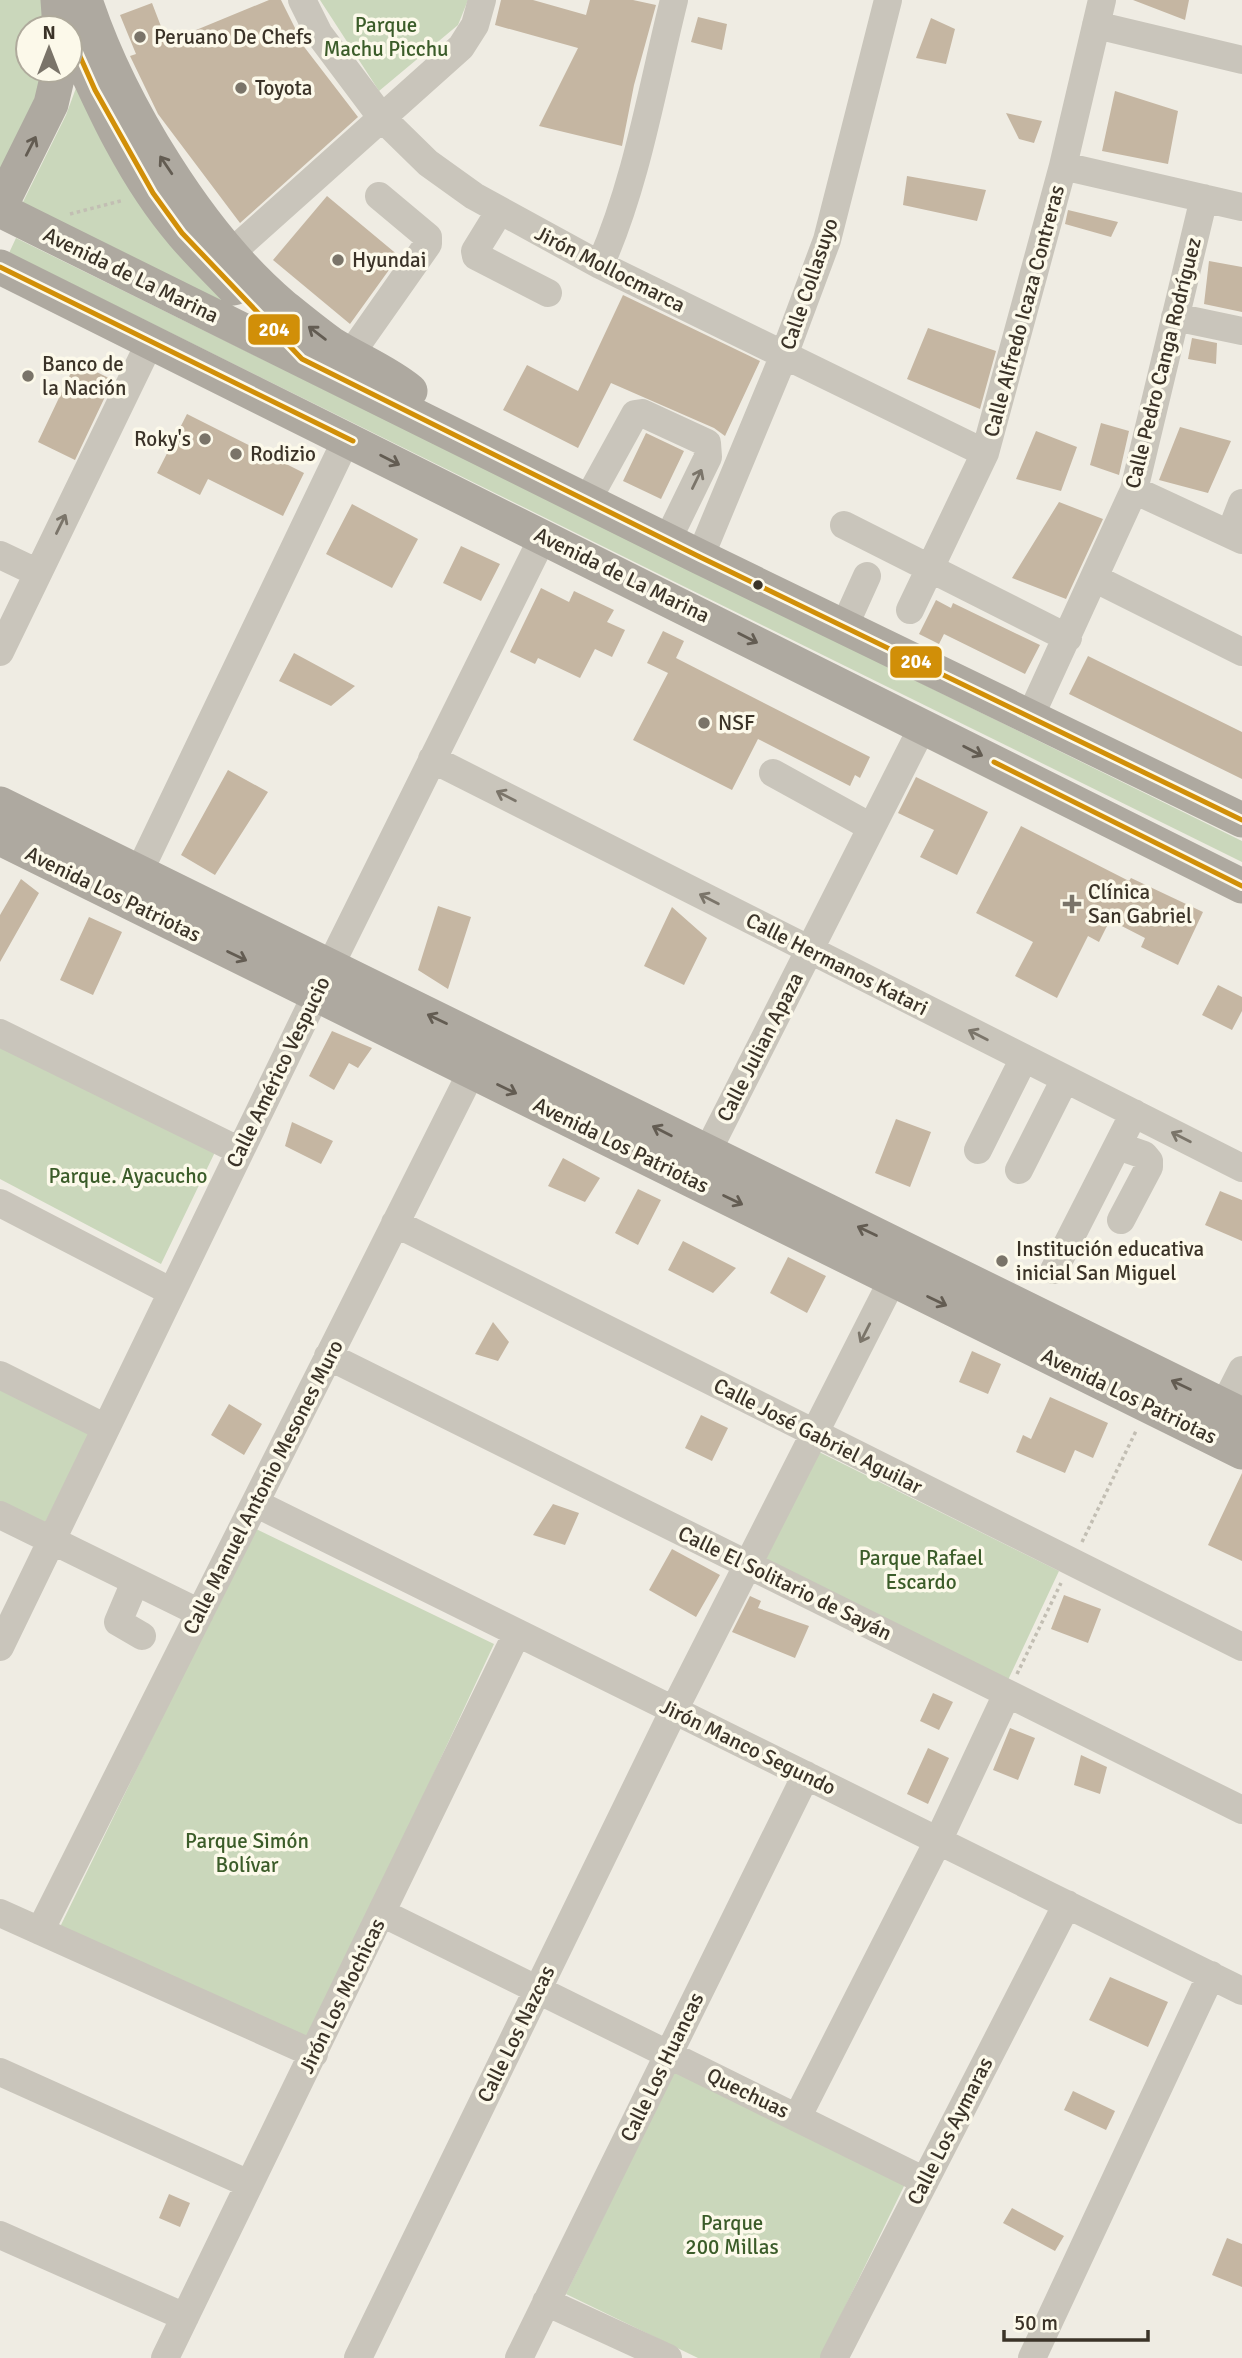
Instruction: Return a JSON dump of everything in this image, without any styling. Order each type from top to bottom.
[{"type":"main road","points":[[84,34],[105,54],[150,141],[190,200],[232,253],[281,304],[351,355],[397,381],[420,399],[449,432]]},
{"type":"main road","points":[[84,58],[101,100],[153,193],[182,233],[302,359]]},
{"type":"main road","points":[[0,208],[51,104],[56,84]]},
{"type":"main road","name":"Avenida de La Marina","points":[[0,208],[700,558],[1242,820]]},
{"type":"main road","name":"Avenida de La Marina","points":[[0,267],[1242,886]]},
{"type":"main road","name":"Avenida Los Patriotas","points":[[0,804],[139,872],[323,980]]},
{"type":"main road","name":"Avenida Los Patriotas","points":[[0,838],[323,980],[900,1265],[1225,1419],[1242,1452]]},
{"type":"street","name":"Jirón Mollocmarca","points":[[302,0],[319,34],[382,118],[428,163],[499,212],[600,265],[985,453]]},
{"type":"street","points":[[232,253],[461,47],[475,24],[482,0]]},
{"type":"street","points":[[600,265],[615,231],[632,171],[674,0]]},
{"type":"street","name":"Calle Collasuyo","points":[[700,558],[784,355],[827,240],[888,0]]},
{"type":"street","points":[[1099,12],[1242,60]]},
{"type":"street","name":"Calle Alfredo Icaza Contreras","points":[[910,610],[985,453],[1063,166],[1099,12]]},
{"type":"street","points":[[1063,166],[1242,207]]},
{"type":"street","points":[[351,355],[428,244],[428,237],[379,196]]},
{"type":"street","name":"Calle Pedro Canga Rodríguez","points":[[1030,718],[1096,579],[1134,489],[1204,198]]},
{"type":"street","points":[[499,212],[475,251],[476,256],[548,293]]},
{"type":"street","points":[[1175,317],[1242,331]]},
{"type":"street","points":[[0,652],[151,340]]},
{"type":"street","points":[[587,501],[635,414],[642,413],[707,443],[708,457],[667,541]]},
{"type":"street","points":[[139,872],[347,438]]},
{"type":"street","points":[[1134,489],[1236,537],[1242,503]]},
{"type":"street","points":[[844,525],[1068,638]]},
{"type":"street","name":"Calle Américo Vespucio","points":[[0,1647],[323,980],[543,537]]},
{"type":"street","points":[[0,555],[38,573]]},
{"type":"street","points":[[844,627],[867,576]]},
{"type":"street","points":[[1096,579],[1242,652]]},
{"type":"street","name":"Calle Julian Apaza","points":[[699,1167],[923,726]]},
{"type":"street","name":"Calle Hermanos Katari","points":[[432,759],[1242,1168]]},
{"type":"street","points":[[773,773],[871,827]]},
{"type":"street","points":[[0,1032],[240,1152]]},
{"type":"street","name":"Calle Manuel Antonio Mesones Muro","points":[[40,1931],[478,1057]]},
{"type":"street","points":[[978,1150],[1024,1059]]},
{"type":"street","points":[[1019,1170],[1065,1079]]},
{"type":"street","points":[[1054,1270],[1134,1114]]},
{"type":"street","points":[[1118,1146],[1144,1155],[1149,1161],[1149,1167],[1121,1220]]},
{"type":"street","points":[[0,1203],[172,1292]]},
{"type":"street","name":"Calle José Gabriel Aguilar","points":[[395,1223],[1242,1647]]},
{"type":"street","points":[[813,1432],[900,1265]]},
{"type":"street","name":"Calle El Solitario de Sayán","points":[[328,1356],[1242,1810]]},
{"type":"street","points":[[1225,1419],[1242,1370]]},
{"type":"street","points":[[0,1375],[106,1428]]},
{"type":"street","name":"Calle Los Nazcas","points":[[358,2358],[674,1710],[813,1432]]},
{"type":"street","name":"Jirón Manco Segundo","points":[[255,1503],[1242,1991]]},
{"type":"street","points":[[0,1516],[200,1613]]},
{"type":"street","points":[[135,1582],[118,1622],[142,1636]]},
{"type":"street","name":"Jirón Los Mochicas","points":[[165,2358],[517,1633]]},
{"type":"street","points":[[797,2118],[939,1840],[1007,1693]]},
{"type":"street","name":"Calle Los Huancas","points":[[519,2358],[806,1775]]},
{"type":"street","name":"Calle Los Aymaras","points":[[834,2358],[1067,1904]]},
{"type":"street","points":[[0,1913],[314,2054]]},
{"type":"street","name":"Quechuas","points":[[382,1913],[925,2181]]},
{"type":"street","points":[[1032,2358],[1211,1975]]},
{"type":"street","points":[[0,2072],[249,2184]]},
{"type":"street","points":[[0,2235],[185,2318]]},
{"type":"street","points":[[546,2302],[668,2358]]},
{"type":"path","points":[[59,216],[153,193]]},
{"type":"green space","points":[[0,0],[46,0],[48,14],[14,14],[14,84],[43,84],[0,182]]},
{"type":"green space","name":"Parque Machu Picchu","points":[[320,0],[468,0],[458,25],[379,91]]},
{"type":"green space","points":[[78,84],[81,84],[173,239],[237,310],[22,204],[66,115]]},
{"type":"green space","points":[[16,238],[1242,841],[1242,862],[9,253]]},
{"type":"green space","name":"Parque. Ayacucho","points":[[0,1039],[216,1150],[161,1264],[0,1179]]},
{"type":"green space","points":[[0,1388],[90,1432],[44,1525],[0,1504]]},
{"type":"green space","name":"Parque Rafael Escardo","points":[[811,1448],[1059,1571],[1008,1680],[756,1557]]},
{"type":"green space","name":"Parque Simón Bolívar","points":[[254,1528],[494,1644],[310,2039],[60,1927]]},
{"type":"green space","name":"Parque 200 Millas","points":[[674,2071],[906,2182],[820,2358],[698,2358],[566,2294]]},
{"type":"building","name":"Toyota","points":[[269,0],[281,0],[305,48],[358,117],[240,223],[158,114],[130,56],[136,54],[120,15],[152,3],[167,42]]},
{"type":"building","points":[[501,0],[533,0],[586,15],[590,0],[633,0],[656,5],[634,85],[622,146],[539,126],[578,48],[495,25]]},
{"type":"building","points":[[1133,0],[1189,0],[1185,20]]},
{"type":"building","points":[[698,17],[727,24],[722,50],[691,42]]},
{"type":"building","points":[[931,18],[955,29],[946,64],[916,58]]},
{"type":"building","points":[[1115,91],[1178,111],[1168,164],[1102,151]]},
{"type":"building","points":[[1006,113],[1042,121],[1034,143],[1019,139]]},
{"type":"building","points":[[907,176],[986,190],[977,221],[903,205]]},
{"type":"building","name":"Hyundai","points":[[327,196],[399,256],[350,324],[273,260]]},
{"type":"building","points":[[1068,210],[1118,222],[1111,237],[1065,224]]},
{"type":"building","points":[[1209,261],[1242,267],[1242,312],[1204,304]]},
{"type":"building","points":[[623,295],[760,361],[725,436],[714,428],[611,383],[578,448],[503,410],[527,365],[578,391]]},
{"type":"building","points":[[928,328],[996,351],[980,409],[907,379]]},
{"type":"building","points":[[1192,338],[1217,343],[1216,364],[1188,359]]},
{"type":"building","points":[[76,362],[113,380],[75,460],[38,442]]},
{"type":"building","points":[[187,414],[304,473],[283,516],[208,479],[200,495],[157,473]]},
{"type":"building","points":[[1101,423],[1129,431],[1119,475],[1090,465]]},
{"type":"building","points":[[1180,427],[1231,441],[1208,493],[1159,480]]},
{"type":"building","points":[[1036,431],[1077,447],[1061,491],[1016,479]]},
{"type":"building","points":[[646,433],[684,451],[661,499],[623,481]]},
{"type":"building","points":[[1059,502],[1103,519],[1066,599],[1012,578]]},
{"type":"building","points":[[352,504],[418,539],[392,588],[326,554]]},
{"type":"building","points":[[461,546],[500,564],[481,601],[443,583]]},
{"type":"building","points":[[541,588],[569,602],[574,591],[614,610],[607,622],[625,630],[612,657],[595,649],[580,678],[538,658],[535,664],[510,652]]},
{"type":"building","points":[[936,600],[951,608],[953,603],[1040,645],[1025,674],[944,634],[939,644],[919,634]]},
{"type":"building","name":"NSF","points":[[663,631],[684,641],[676,658],[870,757],[860,778],[855,775],[850,786],[758,739],[732,790],[633,740],[668,673],[647,663]]},
{"type":"building","points":[[294,653],[355,686],[331,706],[279,681]]},
{"type":"building","points":[[1088,656],[1242,732],[1242,779],[1069,694]]},
{"type":"building","points":[[228,770],[268,792],[215,875],[181,855]]},
{"type":"building","points":[[916,777],[988,812],[957,875],[920,857],[934,830],[898,813]]},
{"type":"building","name":"Clínica San Gabriel","points":[[1021,826],[1129,881],[1131,878],[1203,912],[1178,965],[1141,947],[1145,938],[1110,920],[1099,942],[1088,936],[1057,998],[1015,976],[1033,942],[976,913]]},
{"type":"building","points":[[21,879],[39,893],[0,962],[0,915]]},
{"type":"building","points":[[438,906],[471,917],[448,989],[418,970]]},
{"type":"building","points":[[672,907],[707,938],[684,985],[644,966]]},
{"type":"building","points":[[89,917],[122,932],[93,995],[60,980]]},
{"type":"building","points":[[1218,985],[1242,997],[1242,1011],[1232,1030],[1202,1015]]},
{"type":"building","points":[[332,1031],[372,1048],[358,1068],[349,1063],[334,1090],[309,1076]]},
{"type":"building","points":[[896,1119],[931,1132],[910,1187],[875,1173]]},
{"type":"building","points":[[292,1122],[333,1141],[321,1164],[285,1146]]},
{"type":"building","points":[[563,1158],[600,1178],[585,1202],[548,1186]]},
{"type":"building","points":[[638,1189],[661,1200],[638,1245],[615,1233]]},
{"type":"building","points":[[1220,1191],[1242,1200],[1242,1241],[1205,1225]]},
{"type":"building","points":[[683,1241],[736,1268],[713,1293],[668,1270]]},
{"type":"building","points":[[788,1257],[826,1276],[807,1313],[770,1293]]},
{"type":"building","points":[[493,1322],[509,1342],[498,1361],[475,1354]]},
{"type":"building","points":[[972,1351],[1001,1364],[988,1394],[959,1382]]},
{"type":"building","points":[[1050,1397],[1108,1423],[1093,1458],[1075,1450],[1065,1473],[1016,1452],[1023,1435],[1031,1439]]},
{"type":"building","points":[[229,1404],[262,1424],[244,1455],[211,1435]]},
{"type":"building","points":[[701,1415],[728,1428],[712,1461],[685,1448]]},
{"type":"building","points":[[1242,1473],[1242,1561],[1208,1545]]},
{"type":"building","points":[[553,1504],[579,1513],[565,1545],[533,1535]]},
{"type":"building","points":[[672,1549],[720,1575],[696,1617],[649,1590]]},
{"type":"building","points":[[1064,1595],[1101,1609],[1088,1643],[1051,1629]]},
{"type":"building","points":[[750,1596],[761,1601],[758,1608],[809,1626],[795,1658],[732,1632]]},
{"type":"building","points":[[933,1693],[953,1702],[939,1730],[920,1721]]},
{"type":"building","points":[[1010,1728],[1035,1738],[1018,1780],[993,1770]]},
{"type":"building","points":[[928,1748],[949,1758],[928,1804],[907,1794]]},
{"type":"building","points":[[1081,1755],[1107,1767],[1100,1794],[1074,1785]]},
{"type":"building","points":[[1110,1977],[1168,2002],[1148,2047],[1089,2020]]},
{"type":"building","points":[[1073,2091],[1115,2111],[1106,2130],[1064,2110]]},
{"type":"building","points":[[169,2194],[190,2203],[180,2227],[159,2218]]},
{"type":"building","points":[[1012,2208],[1064,2236],[1055,2251],[1003,2223]]},
{"type":"building","points":[[1227,2238],[1242,2244],[1242,2287],[1212,2275]]},
{"type":"transit line","name":"204","points":[[84,65],[153,193],[182,233],[302,359],[700,557],[1242,820]]},
{"type":"transit line","name":"204","points":[[0,267],[353,441]]},
{"type":"transit line","name":"204","points":[[994,762],[1242,886]]},
{"type":"place","name":"Peruano De Chefs","points":[[140,37]]},
{"type":"place","name":"Toyota","points":[[241,88]]},
{"type":"place","name":"Hyundai","points":[[338,260]]},
{"type":"place","name":"Banco de la Nación","points":[[28,376]]},
{"type":"place","name":"Roky's","points":[[205,439]]},
{"type":"place","name":"Rodizio","points":[[236,454]]},
{"type":"place","name":"NSF","points":[[704,723]]},
{"type":"place","name":"Clínica San Gabriel","points":[[1072,904]]},
{"type":"place","name":"Institución educativa inicial San Miguel","points":[[1002,1261]]}]
